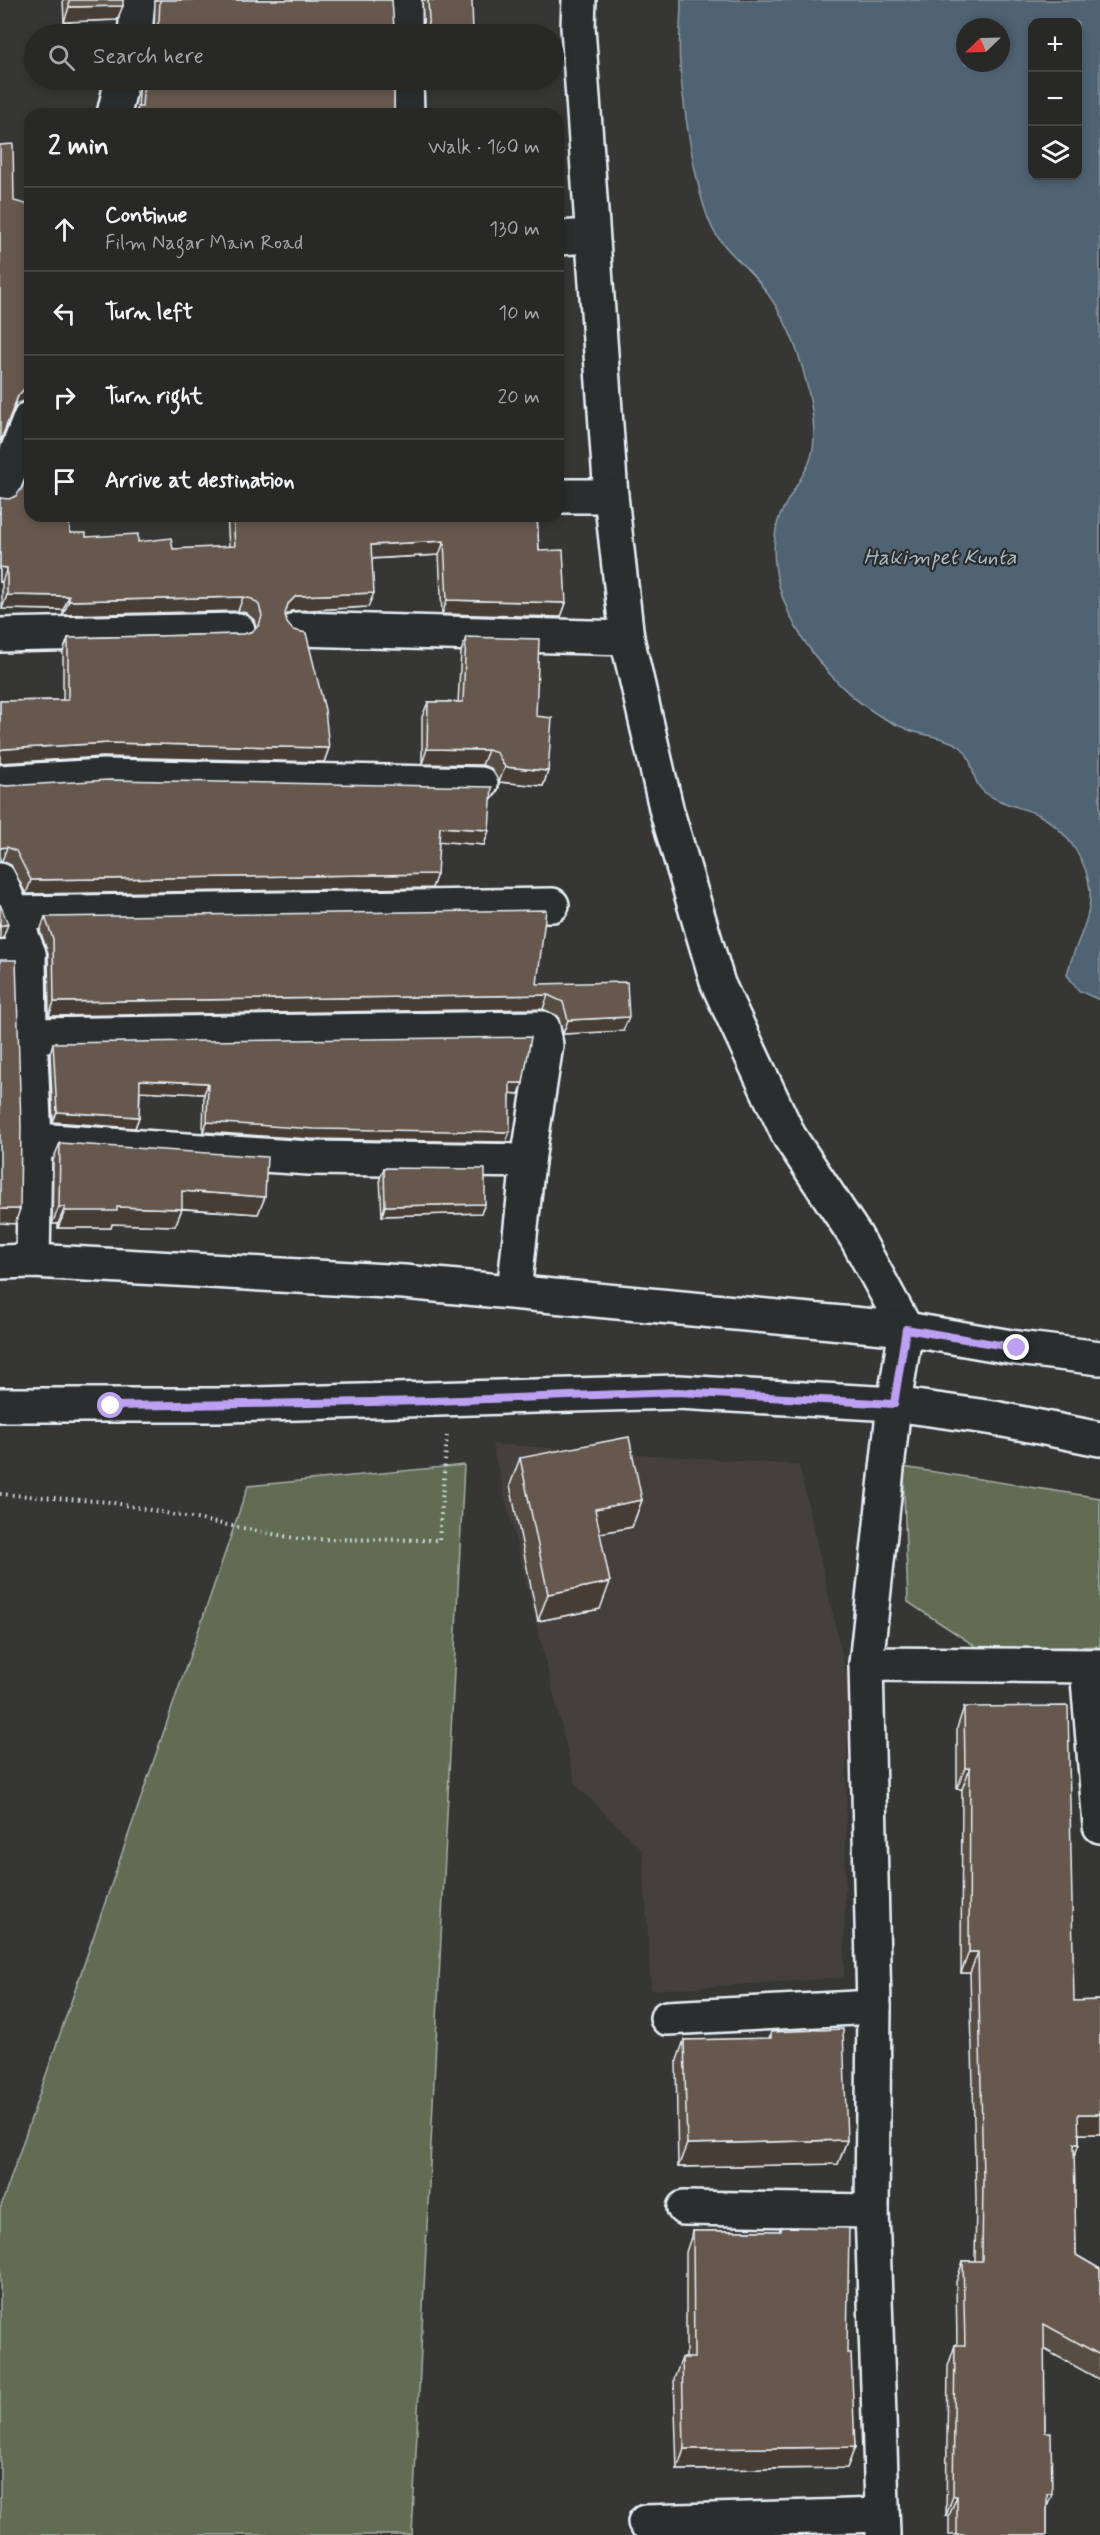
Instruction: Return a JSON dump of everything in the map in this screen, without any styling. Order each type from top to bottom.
[{"type":"street","points":[[136,24],[138,0]]},
{"type":"street","points":[[405,0],[405,24]]},
{"type":"street","points":[[579,0],[578,27],[591,236],[611,496],[627,638],[667,812],[718,984],[789,1136],[856,1238],[906,1329],[894,1404],[866,1664],[874,2007],[872,2211],[882,2525],[645,2522]]},
{"type":"street","points":[[115,108],[120,90]]},
{"type":"street","points":[[406,90],[407,108]]},
{"type":"street","points":[[564,238],[591,236]]},
{"type":"street","points":[[10,493],[24,440]]},
{"type":"street","points":[[564,495],[611,496]]},
{"type":"street","points":[[298,629],[627,638]]},
{"type":"street","points":[[0,635],[238,630]]},
{"type":"street","points":[[0,782],[103,776],[481,784]]},
{"type":"street","points":[[0,880],[14,913],[15,955],[30,1035],[35,1140],[33,1261]]},
{"type":"street","points":[[14,913],[552,905]]},
{"type":"street","points":[[30,1035],[543,1028],[546,1045],[528,1161],[514,1292]]},
{"type":"street","points":[[35,1140],[309,1158],[528,1161]]},
{"type":"street","points":[[0,1262],[33,1261],[404,1282],[906,1329],[1017,1348],[1100,1358]]},
{"type":"street","points":[[0,1405],[213,1406],[678,1392],[894,1404],[993,1418],[1100,1438]]},
{"type":"street","points":[[866,1664],[1094,1666],[1100,1826]]},
{"type":"street","points":[[667,2018],[874,2007]]},
{"type":"street","points":[[684,2208],[872,2211]]},
{"type":"path","points":[[0,1494],[109,1502],[299,1539],[439,1539],[450,1400]]},
{"type":"shaded area","points":[[492,1444],[799,1465],[848,1681],[844,1978],[651,1990],[643,1851],[576,1785]]},
{"type":"green space","points":[[464,1465],[412,2535],[0,2535],[0,2209],[248,1486]]},
{"type":"green space","points":[[903,1467],[1100,1498],[1100,1646],[981,1650],[908,1602]]},
{"type":"water","name":"Hakimpet Kunta","points":[[681,0],[1100,0],[1100,1000],[1079,991],[1067,975],[1088,913],[1090,891],[1085,868],[1066,837],[1058,828],[1039,815],[984,792],[976,782],[968,756],[959,746],[892,723],[862,705],[824,668],[803,639],[788,612],[775,567],[775,536],[781,513],[809,463],[813,450],[811,405],[799,355],[778,309],[758,281],[720,240],[708,218],[692,152],[684,103],[679,41]]},
{"type":"building","points":[[69,0],[123,0],[123,6],[69,7]]},
{"type":"building","points":[[160,0],[392,0],[394,24],[158,24]]},
{"type":"building","points":[[428,0],[472,0],[473,24],[428,24]]},
{"type":"building","points":[[143,90],[394,90],[394,108],[138,108],[142,107]]},
{"type":"building","points":[[13,144],[14,201],[24,204],[24,389],[18,396],[0,442],[0,145]]},
{"type":"building","points":[[24,483],[24,522],[69,522],[70,533],[86,533],[86,537],[138,534],[138,542],[171,538],[173,549],[235,546],[233,522],[537,522],[539,551],[563,550],[566,603],[447,600],[444,541],[371,545],[374,593],[296,596],[288,604],[285,614],[287,623],[293,630],[306,633],[325,710],[329,748],[109,743],[0,750],[0,701],[68,700],[68,638],[244,634],[253,631],[259,625],[262,616],[259,605],[252,599],[243,597],[69,601],[69,596],[7,595],[7,568],[0,567],[0,498],[9,499],[16,496]]},
{"type":"building","points":[[466,637],[539,639],[536,716],[552,718],[548,771],[505,767],[497,753],[488,750],[427,749],[428,702],[463,702]]},
{"type":"building","points":[[109,780],[492,787],[489,830],[440,827],[437,874],[31,880],[16,851],[7,847],[0,848],[0,785]]},
{"type":"building","points":[[0,904],[8,924],[0,926]]},
{"type":"building","points":[[546,910],[537,984],[627,982],[629,1017],[568,1020],[563,1002],[548,995],[54,1002],[53,939],[45,917]]},
{"type":"building","points":[[0,960],[16,960],[21,1126],[20,1209],[0,1209]]},
{"type":"building","points":[[531,1037],[523,1083],[510,1083],[510,1132],[314,1129],[207,1122],[208,1083],[140,1080],[139,1117],[57,1112],[53,1043]]},
{"type":"building","points":[[60,1143],[267,1157],[265,1197],[182,1191],[182,1209],[117,1207],[117,1211],[65,1211],[65,1207],[59,1207]]},
{"type":"building","points":[[384,1168],[485,1169],[485,1204],[385,1206]]},
{"type":"building","points":[[629,1437],[642,1500],[595,1509],[610,1582],[548,1594],[520,1458]]},
{"type":"building","points":[[1068,1706],[1074,2001],[1100,2000],[1100,2114],[1078,2114],[1079,2144],[1074,2144],[1076,2255],[1100,2269],[1100,2355],[1044,2324],[1045,2432],[1051,2432],[1052,2494],[1047,2494],[1047,2535],[957,2535],[957,2496],[953,2496],[955,2345],[965,2345],[963,2261],[982,2261],[983,2178],[978,1952],[969,1952],[970,1768],[965,1768],[964,1707]]},
{"type":"building","points":[[843,2029],[847,2140],[687,2144],[684,2040],[771,2038],[771,2032]]},
{"type":"building","points":[[781,2227],[849,2228],[847,2353],[851,2353],[855,2447],[684,2449],[682,2358],[694,2358],[693,2231],[781,2231]]},
{"type":"route","points":[[111,1406],[432,1401],[678,1392],[894,1404],[906,1329],[1017,1348]]}]
